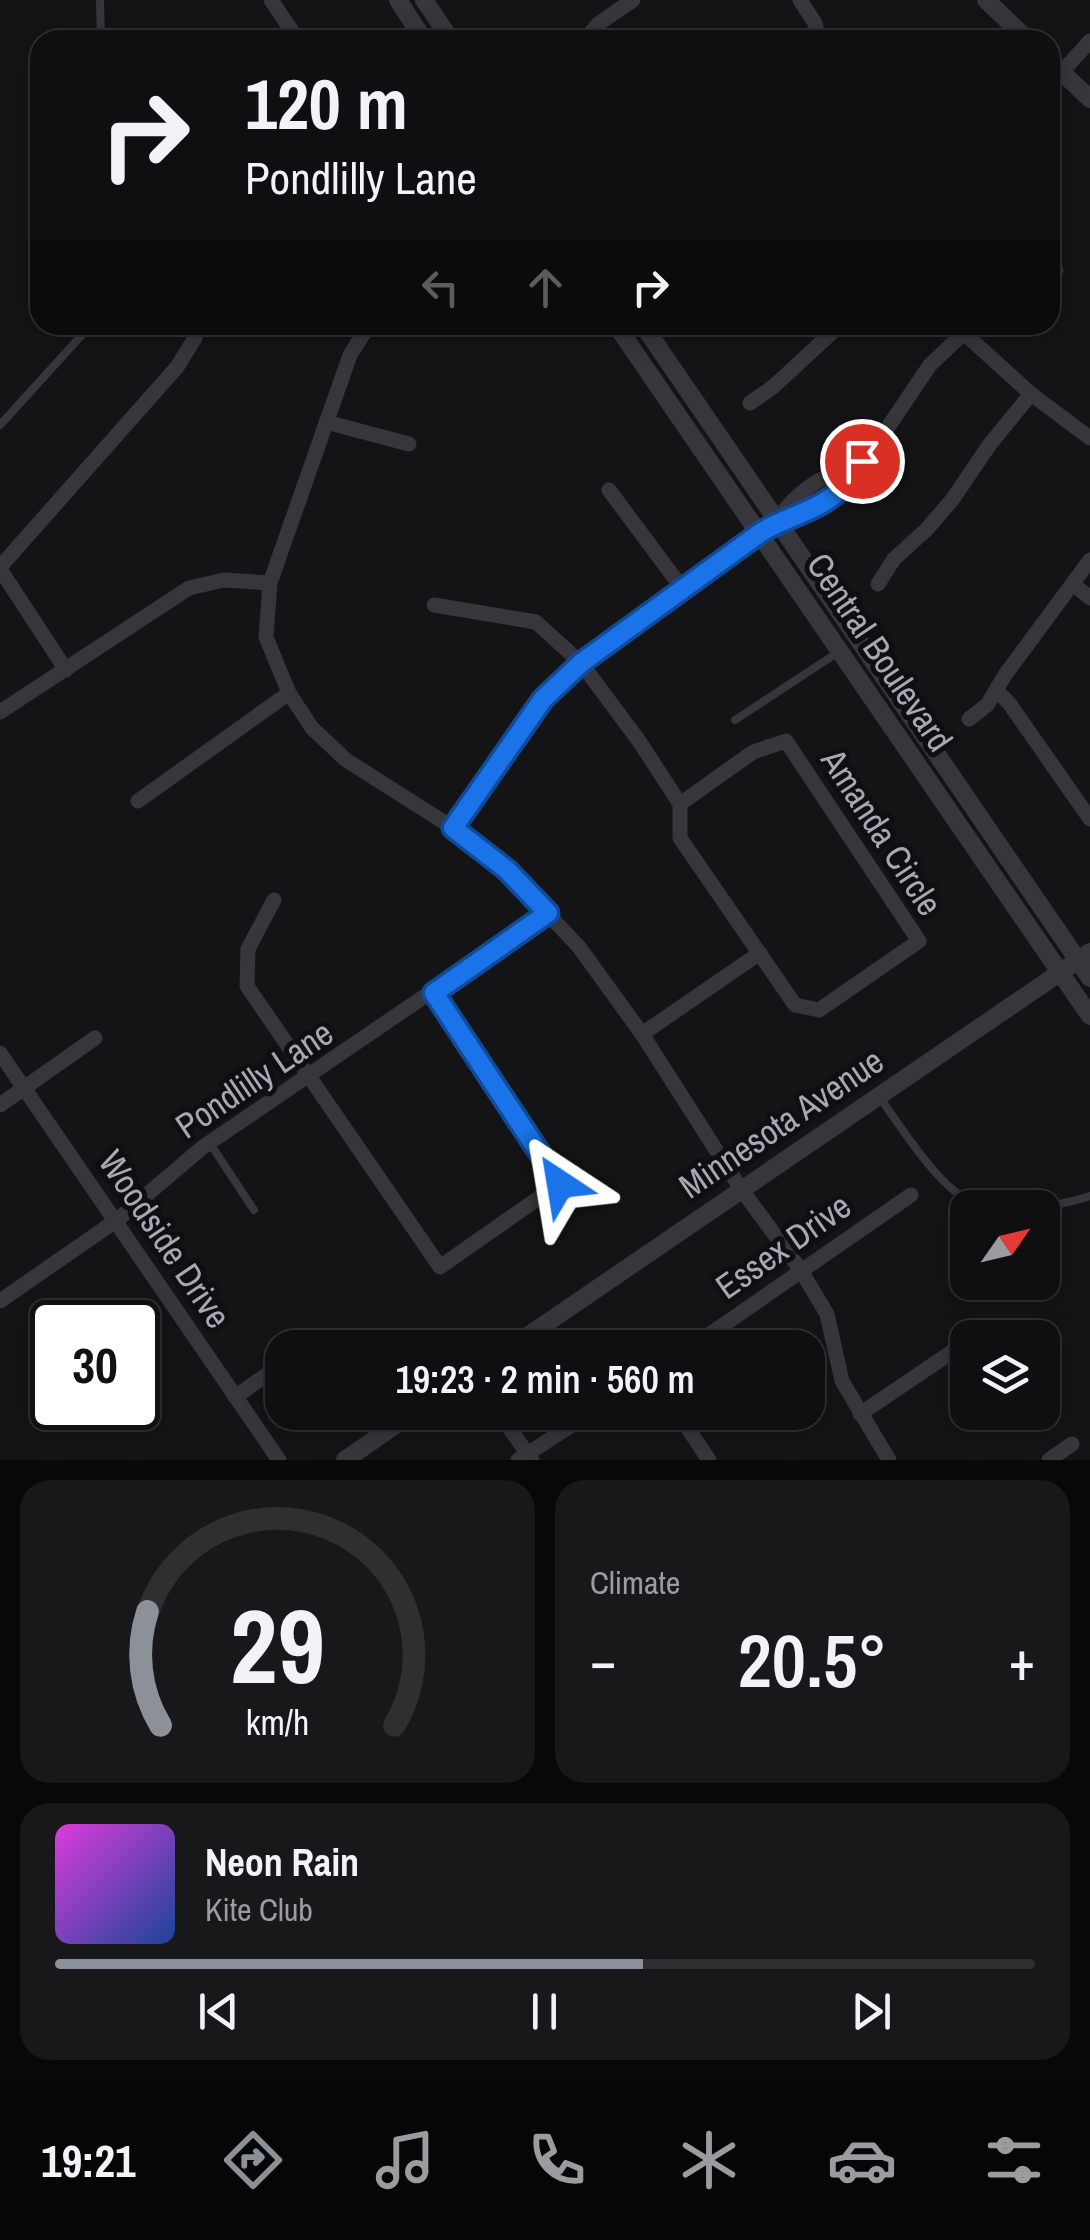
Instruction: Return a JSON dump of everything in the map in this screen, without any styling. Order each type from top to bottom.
[{"type":"street","points":[[271,0],[291,30]]},
{"type":"street","points":[[424,0],[444,30]]},
{"type":"street","points":[[593,30],[633,0]]},
{"type":"street","points":[[800,0],[817,30]]},
{"type":"street","points":[[986,0],[1018,30]]},
{"type":"street","points":[[402,1],[418,30]]},
{"type":"street","points":[[1060,68],[1090,41]]},
{"type":"street","points":[[1060,77],[1090,99]]},
{"type":"street","points":[[66,670],[0,568],[177,367],[196,335]]},
{"type":"street","points":[[363,335],[350,355],[270,583],[266,637],[289,693],[312,728],[346,760],[453,828],[507,870],[579,947],[642,1034],[741,1190],[800,1269],[827,1314],[842,1381],[889,1460]]},
{"type":"street","name":"Central Boulevard","points":[[623,335],[1090,1016]]},
{"type":"street","name":"Central Boulevard","points":[[650,335],[1084,956],[1090,978]]},
{"type":"street","points":[[750,403],[829,335]]},
{"type":"street","points":[[453,828],[543,699],[581,663],[777,522],[788,503],[836,472],[852,469],[878,442],[930,365],[957,335]]},
{"type":"street","points":[[970,335],[1030,394],[1090,438]]},
{"type":"street","points":[[878,584],[894,558],[952,500],[1030,394]]},
{"type":"street","points":[[326,422],[410,444]]},
{"type":"street","points":[[609,490],[682,588]]},
{"type":"street","points":[[970,719],[988,705],[1090,560]]},
{"type":"street","points":[[0,712],[189,588],[224,580],[270,583]]},
{"type":"street","points":[[1073,584],[1090,598]]},
{"type":"street","name":"Amanda Circle","points":[[434,605],[536,622],[581,663],[680,804],[680,838],[795,1006],[818,1010],[919,941],[786,741],[753,752],[680,804]]},
{"type":"street","points":[[997,691],[1090,819]]},
{"type":"street","points":[[138,801],[289,693]]},
{"type":"street","points":[[274,900],[248,949],[248,986],[440,1267],[560,1184],[434,993]]},
{"type":"street","name":"Pondlilly Lane","points":[[0,1301],[117,1220],[210,1142],[548,913]]},
{"type":"street","points":[[642,1034],[760,953]]},
{"type":"street","name":"Minnesota Avenue","points":[[536,1330],[1084,956]]},
{"type":"street","points":[[0,1106],[95,1038]]},
{"type":"street","name":"Woodside Drive","points":[[0,1052],[279,1460]]},
{"type":"street","name":"Essex Drive","points":[[715,1330],[911,1195]]},
{"type":"street","points":[[860,1414],[950,1353]]},
{"type":"street","points":[[235,1397],[265,1376]]},
{"type":"street","points":[[345,1460],[388,1430]]},
{"type":"street","points":[[509,1430],[526,1458],[566,1430]]},
{"type":"street","points":[[689,1430],[709,1460]]},
{"type":"street","points":[[1048,1460],[1072,1444]]},
{"type":"lane","points":[[100,0],[101,30]]},
{"type":"lane","points":[[0,424],[82,335]]},
{"type":"lane","points":[[735,720],[840,651]]},
{"type":"lane","points":[[878,1096],[923,1158],[965,1199],[1009,1207],[1090,1196]]},
{"type":"lane","points":[[210,1142],[254,1210]]},
{"type":"route","points":[[560,1184],[434,993],[548,913],[507,870],[453,828],[543,699],[581,663],[760,533],[777,522],[798,518],[845,486],[852,469],[862,461]]}]
